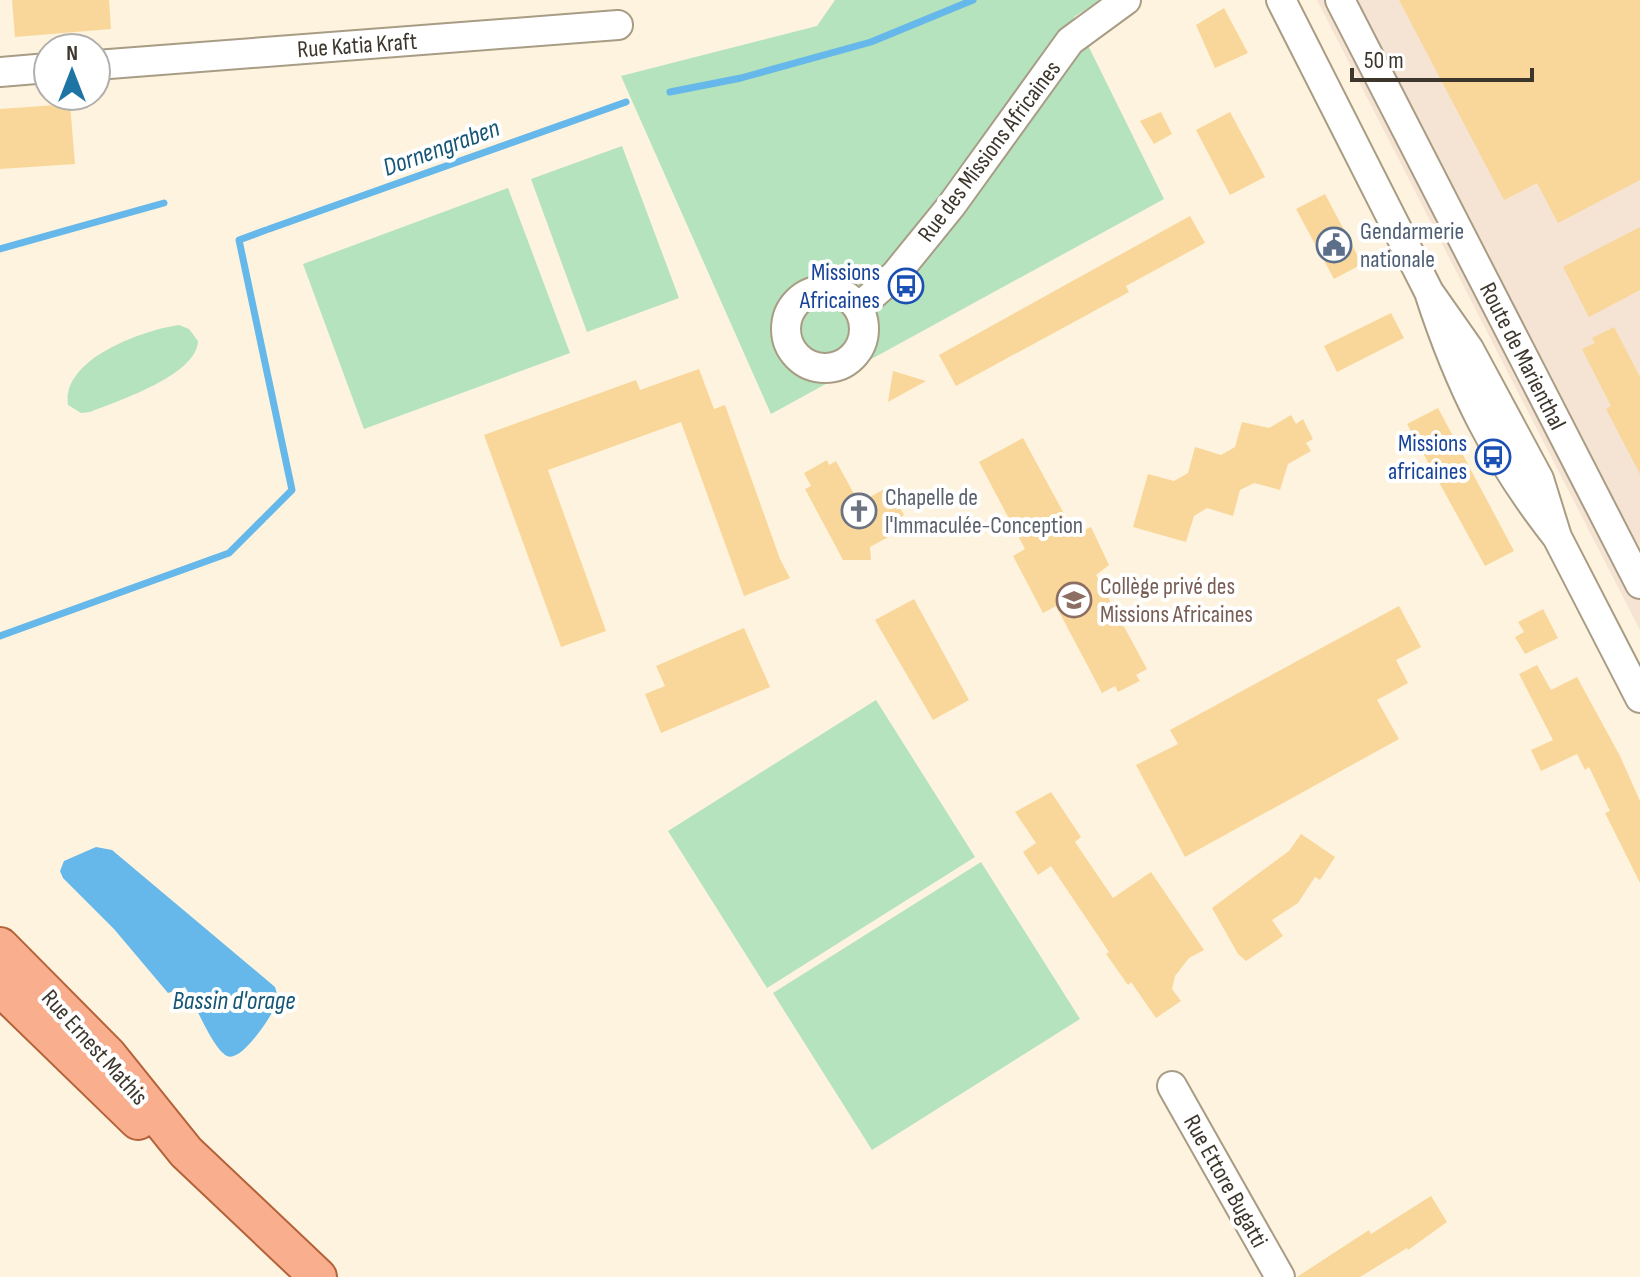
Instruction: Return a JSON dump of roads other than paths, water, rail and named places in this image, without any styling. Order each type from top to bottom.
[{"type":"main road","name":"Rue Ernest Mathis","points":[[0,946],[101,1047],[186,1152],[318,1277]]},
{"type":"main road","name":"Rue Ernest Mathis","points":[[0,987],[134,1119],[186,1152]]},
{"type":"street","name":"Rue des Missions Africaines","points":[[858,308],[895,275],[951,206],[1070,41],[1126,0]]},
{"type":"street","points":[[1281,0],[1429,292],[1449,353],[1477,412],[1515,484],[1557,537],[1640,698]]},
{"type":"street","name":"Route de Marienthal","points":[[1340,0],[1640,584]]},
{"type":"street","name":"Rue Katia Kraft","points":[[112,64],[618,25]]},
{"type":"street","points":[[0,72],[32,69]]},
{"type":"street","name":"Rue Ettore Bugatti","points":[[1172,1086],[1280,1277]]},
{"type":"water","name":"Bassin d'orage","points":[[96,847],[112,850],[275,987],[277,1000],[273,1011],[255,1038],[240,1053],[227,1056],[221,1051],[185,987],[168,993],[114,929],[63,878],[60,871],[64,861]]},
{"type":"waterway","points":[[670,92],[741,78],[871,42],[973,0]]},
{"type":"waterway","name":"Dornengraben","points":[[269,229],[626,102]]},
{"type":"waterway","points":[[0,249],[164,203]]},
{"type":"waterway","name":"Dornengraben","points":[[265,517],[292,490],[239,240],[266,230]]},
{"type":"waterway","name":"Dornengraben","points":[[0,636],[229,553],[263,519]]},
{"type":"place","name":"Gendarmerie nationale","points":[[1334,245]]},
{"type":"place","name":"Missions Africaines","points":[[906,286]]},
{"type":"place","name":"Missions africaines","points":[[1493,457]]},
{"type":"place","name":"Chapelle de l'Immaculée-Conception","points":[[859,511]]},
{"type":"place","name":"Collège privé des Missions Africaines","points":[[1074,600]]}]
